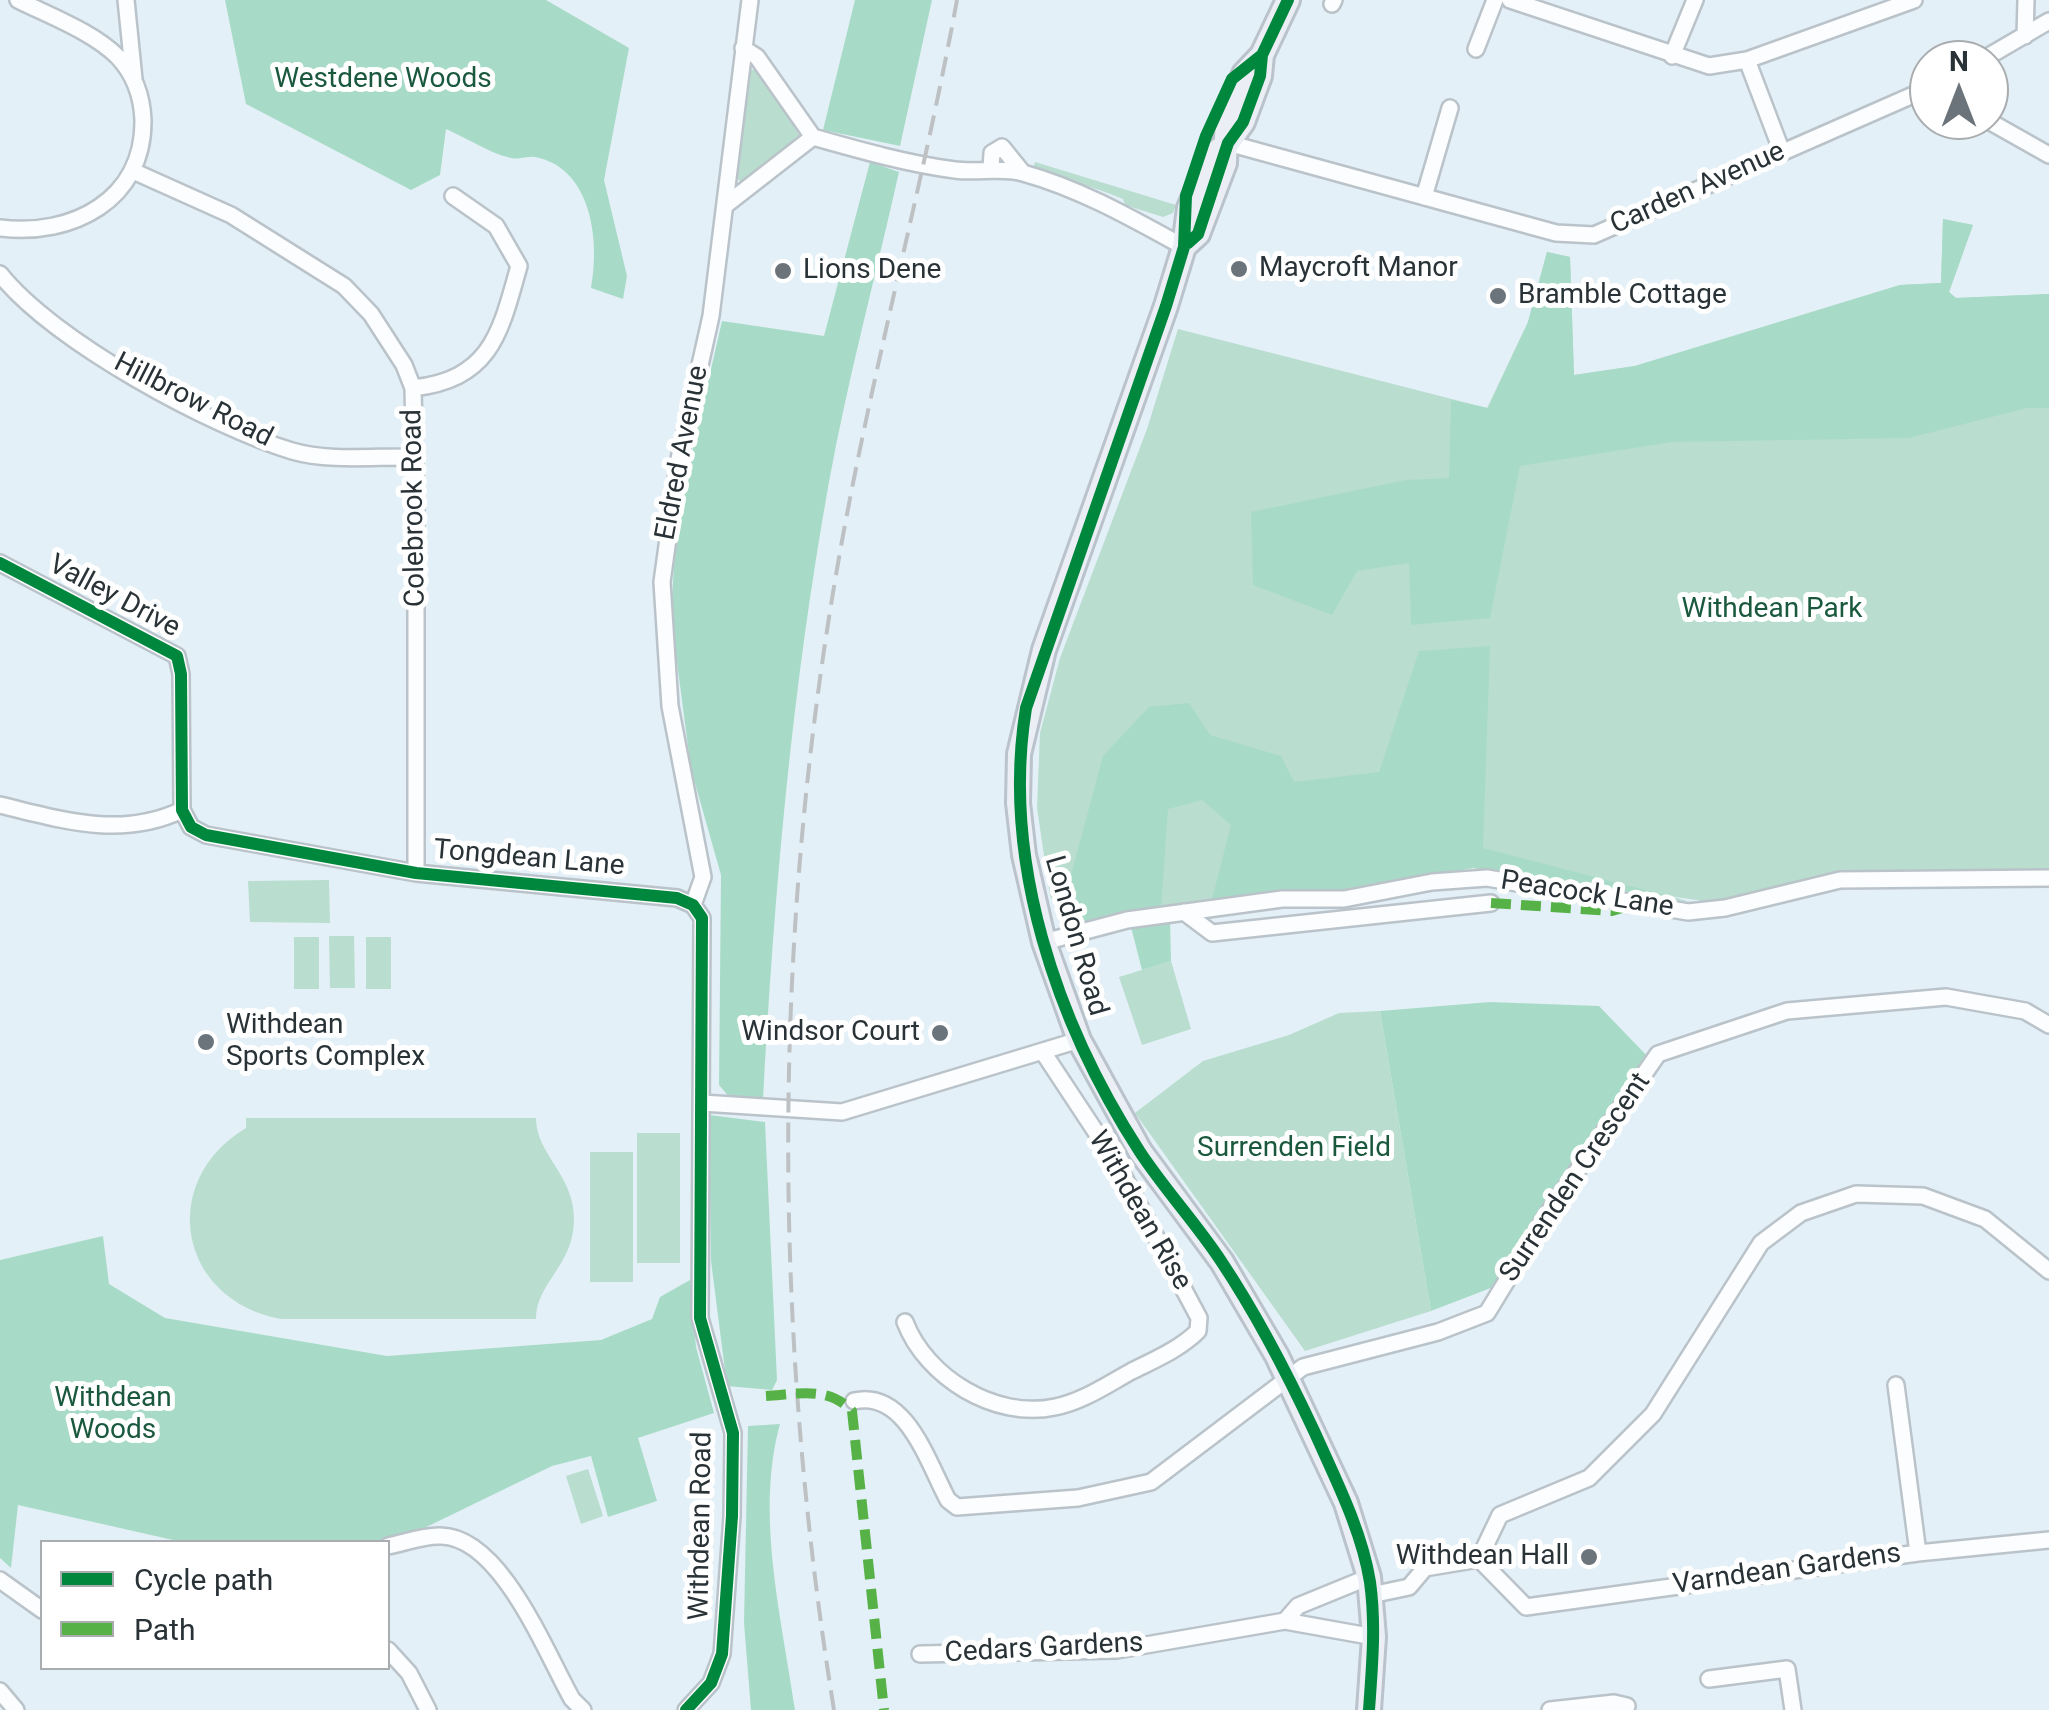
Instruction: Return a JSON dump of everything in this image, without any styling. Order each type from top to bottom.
[{"type":"highway","name":"London Road","points":[[1184,247],[1198,234],[1228,143],[1248,107],[1262,55],[1288,0]]},
{"type":"highway","name":"London Road","points":[[1228,143],[1211,156],[1186,218],[1184,247],[1026,708],[1018,754],[1018,803],[1024,855],[1044,942],[1079,1040],[1140,1151],[1222,1262],[1286,1376],[1346,1503],[1370,1586],[1374,1637],[1369,1710]]},
{"type":"street","points":[[18,0],[102,44],[134,79]]},
{"type":"street","points":[[0,228],[46,229],[78,221],[112,198],[133,171],[143,136],[142,103],[134,79],[126,0]]},
{"type":"street","name":"Eldred Avenue","points":[[693,904],[702,877],[670,706],[662,582],[679,459],[711,316],[728,204],[750,0]]},
{"type":"street","points":[[1476,49],[1496,0]]},
{"type":"street","points":[[1510,0],[1548,6],[1672,56],[1708,66],[1747,60],[1914,0]]},
{"type":"street","points":[[1672,56],[1695,0]]},
{"type":"street","points":[[2025,36],[2026,0]]},
{"type":"street","points":[[2009,45],[2049,21]]},
{"type":"street","points":[[102,44],[131,25]]},
{"type":"street","points":[[743,48],[757,57],[813,136],[943,168],[1023,173],[1150,224],[1184,247]]},
{"type":"street","points":[[1747,60],[1782,152]]},
{"type":"street","name":"Carden Avenue","points":[[1228,143],[1556,233],[1594,234],[1909,100]]},
{"type":"street","points":[[1424,197],[1450,108]]},
{"type":"street","points":[[2009,132],[2049,155]]},
{"type":"street","points":[[728,204],[813,136]]},
{"type":"street","name":"Colebrook Road","points":[[133,171],[231,215],[344,286],[392,344],[413,388],[416,873]]},
{"type":"street","points":[[413,388],[458,379],[482,360],[497,334],[520,266],[496,226],[453,196]]},
{"type":"street","points":[[1150,224],[1172,224],[1186,218]]},
{"type":"street","name":"Hillbrow Road","points":[[0,274],[22,302],[56,326],[154,386],[248,432],[314,456],[414,457]]},
{"type":"street","name":"Valley Drive","points":[[0,563],[177,656],[181,674],[182,810]]},
{"type":"street","points":[[0,805],[76,824],[150,826],[182,810]]},
{"type":"street","name":"Tongdean Lane","points":[[182,810],[191,827],[206,834],[416,873],[646,895],[693,904]]},
{"type":"street","name":"Peacock Lane","points":[[1044,942],[1127,920],[1282,900],[1344,899],[1432,882],[1487,878],[1688,912],[1725,908],[1840,880],[2049,878]]},
{"type":"street","name":"Peacock Lane","points":[[1184,912],[1212,933],[1491,903]]},
{"type":"street","points":[[693,904],[702,918],[704,936],[702,1099],[842,1112],[1079,1040]]},
{"type":"street","name":"Surrenden Crescent","points":[[1286,1376],[1488,1314],[1548,1214],[1658,1054],[1788,1011],[1946,997],[2024,1010],[2049,1025]]},
{"type":"street","name":"Withdean Rise","points":[[905,1322],[912,1342],[943,1376],[991,1403],[1050,1409],[1140,1367],[1198,1331],[1200,1318],[1141,1206],[1043,1052]]},
{"type":"street","name":"Withdean Road","points":[[686,1710],[711,1682],[722,1654],[732,1516],[733,1434],[700,1318],[702,1099]]},
{"type":"street","points":[[1479,1559],[1500,1515],[1589,1478],[1653,1414],[1760,1243],[1802,1213],[1856,1194],[1923,1196],[1984,1219],[2049,1271]]},
{"type":"street","points":[[854,1401],[880,1399],[897,1412],[948,1500],[963,1508],[1078,1498],[1152,1482],[1286,1376]]},
{"type":"street","points":[[1896,1385],[1918,1552]]},
{"type":"street","points":[[390,1546],[441,1536],[474,1546],[498,1568],[572,1699],[583,1710]]},
{"type":"street","name":"Varndean Gardens","points":[[1479,1559],[1526,1607],[1918,1552],[2049,1540]]},
{"type":"street","name":"Cedars Gardens","points":[[1285,1621],[1298,1606],[1370,1586],[1409,1587],[1425,1568],[1479,1559]]},
{"type":"street","points":[[0,1580],[40,1609]]},
{"type":"street","name":"Cedars Gardens","points":[[920,1654],[1117,1650],[1285,1621],[1374,1637]]},
{"type":"street","points":[[390,1652],[409,1673],[428,1710]]},
{"type":"street","points":[[1709,1679],[1787,1669],[1793,1710]]},
{"type":"street","points":[[0,1691],[16,1710]]},
{"type":"street","points":[[1550,1710],[1614,1703],[1627,1706]]},
{"type":"green space","name":"Westdene Woods","points":[[225,0],[546,0],[629,48],[604,180],[627,276],[623,299],[591,288],[594,249],[588,209],[569,176],[554,164],[535,157],[503,156],[446,129],[440,175],[411,190],[246,104]]},
{"type":"green space","points":[[855,0],[932,0],[900,146],[823,130]]},
{"type":"green space","points":[[750,69],[758,71],[800,136],[741,182],[736,177]]},
{"type":"green space","points":[[870,162],[899,172],[853,365],[816,559],[779,868],[763,1100],[731,1099],[719,1085],[721,875],[691,769],[671,617],[674,564],[688,470],[722,321],[824,336]]},
{"type":"green space","points":[[1035,162],[1176,205],[1173,213],[1163,217],[1125,205],[1123,199],[1112,194],[1033,168]]},
{"type":"green space","name":"Withdean Park","points":[[1943,219],[1973,225],[1949,292],[1956,298],[2049,294],[2049,873],[1862,874],[1724,904],[1473,868],[1340,892],[1211,903],[1085,922],[1061,912],[1050,896],[1037,808],[1040,733],[1060,658],[1147,429],[1178,329],[1487,408],[1528,322],[1547,252],[1570,257],[1574,375],[1635,366],[1900,285],[1941,283]]},
{"type":"green space","points":[[1943,219],[1973,225],[1949,292],[1956,298],[2049,294],[2049,408],[2027,408],[1909,438],[1672,442],[1520,466],[1490,618],[1411,625],[1409,563],[1357,571],[1332,615],[1253,585],[1251,512],[1406,480],[1449,478],[1451,400],[1488,408],[1528,322],[1547,252],[1570,257],[1574,375],[1635,366],[1900,285],[1941,283]]},
{"type":"green space","points":[[1490,646],[1483,848],[1691,902],[1473,868],[1340,892],[1211,903],[1231,825],[1202,800],[1168,809],[1161,910],[1085,922],[1061,912],[1103,756],[1149,707],[1189,703],[1210,735],[1281,756],[1294,782],[1379,772],[1419,651]]},
{"type":"green space","points":[[329,880],[330,923],[250,922],[248,881]]},
{"type":"green space","points":[[1170,919],[1171,961],[1142,970],[1131,927]]},
{"type":"green space","points":[[329,936],[354,936],[355,988],[330,988]]},
{"type":"green space","points":[[294,937],[319,937],[319,989],[294,989]]},
{"type":"green space","points":[[366,937],[391,937],[391,989],[366,989]]},
{"type":"green space","points":[[1171,961],[1191,1029],[1142,1045],[1119,977]]},
{"type":"green space","points":[[1490,1002],[1599,1006],[1652,1061],[1496,1286],[1431,1311],[1380,1011]]},
{"type":"green space","name":"Surrenden Field","points":[[1380,1011],[1431,1311],[1305,1351],[1135,1113],[1203,1061],[1289,1035],[1339,1013]]},
{"type":"green space","points":[[709,1115],[765,1122],[777,1380],[772,1390],[727,1386],[711,1261]]},
{"type":"green space","points":[[246,1118],[536,1118],[542,1143],[568,1189],[574,1219],[568,1249],[542,1294],[536,1319],[281,1319],[246,1308],[220,1289],[201,1264],[192,1236],[191,1207],[199,1178],[218,1151],[246,1128]]},
{"type":"green space","points":[[637,1133],[680,1133],[680,1263],[637,1263]]},
{"type":"green space","points":[[590,1152],[633,1152],[633,1282],[590,1282]]},
{"type":"green space","name":"Withdean Woods","points":[[103,1236],[109,1284],[165,1318],[387,1356],[601,1340],[652,1319],[660,1297],[690,1280],[696,1347],[714,1413],[638,1438],[657,1501],[608,1517],[591,1456],[552,1466],[412,1534],[386,1540],[173,1540],[18,1505],[11,1568],[0,1558],[0,1260]]},
{"type":"green space","points":[[780,1424],[773,1458],[770,1530],[795,1710],[751,1710],[744,1623],[748,1426]]},
{"type":"green space","points":[[588,1469],[603,1516],[581,1524],[566,1476]]},
{"type":"railway","points":[[834,1710],[799,1421],[791,1276],[788,1131],[792,985],[802,840],[818,695],[840,552],[957,0]]},
{"type":"marked path","points":[[1491,903],[1612,911],[1642,902]]},
{"type":"marked path","points":[[766,1396],[823,1395],[852,1411],[884,1710]]},
{"type":"cycle path","points":[[1288,0],[1262,55],[1232,79],[1206,136],[1186,196],[1184,247],[1166,306],[1026,708],[1020,766],[1022,824],[1029,882],[1042,939],[1084,1050],[1140,1152],[1211,1247],[1259,1324],[1305,1411],[1347,1506],[1361,1544],[1372,1598],[1369,1710]]},
{"type":"cycle path","points":[[1188,243],[1198,234],[1228,143],[1243,122],[1260,76],[1262,55]]},
{"type":"cycle path","points":[[0,563],[177,656],[181,674],[182,810],[191,827],[206,835],[416,873],[677,898],[693,905],[702,918],[700,1318],[733,1433],[732,1516],[722,1654],[711,1683],[686,1710]]},
{"type":"place","name":"Maycroft Manor","points":[[1239,269]]},
{"type":"place","name":"Lions Dene","points":[[783,271]]},
{"type":"place","name":"Bramble Cottage","points":[[1498,296]]},
{"type":"place","name":"Windsor Court","points":[[940,1033]]},
{"type":"place","name":"Withdean Sports Complex","points":[[206,1042]]},
{"type":"place","name":"Withdean Hall","points":[[1589,1557]]}]
